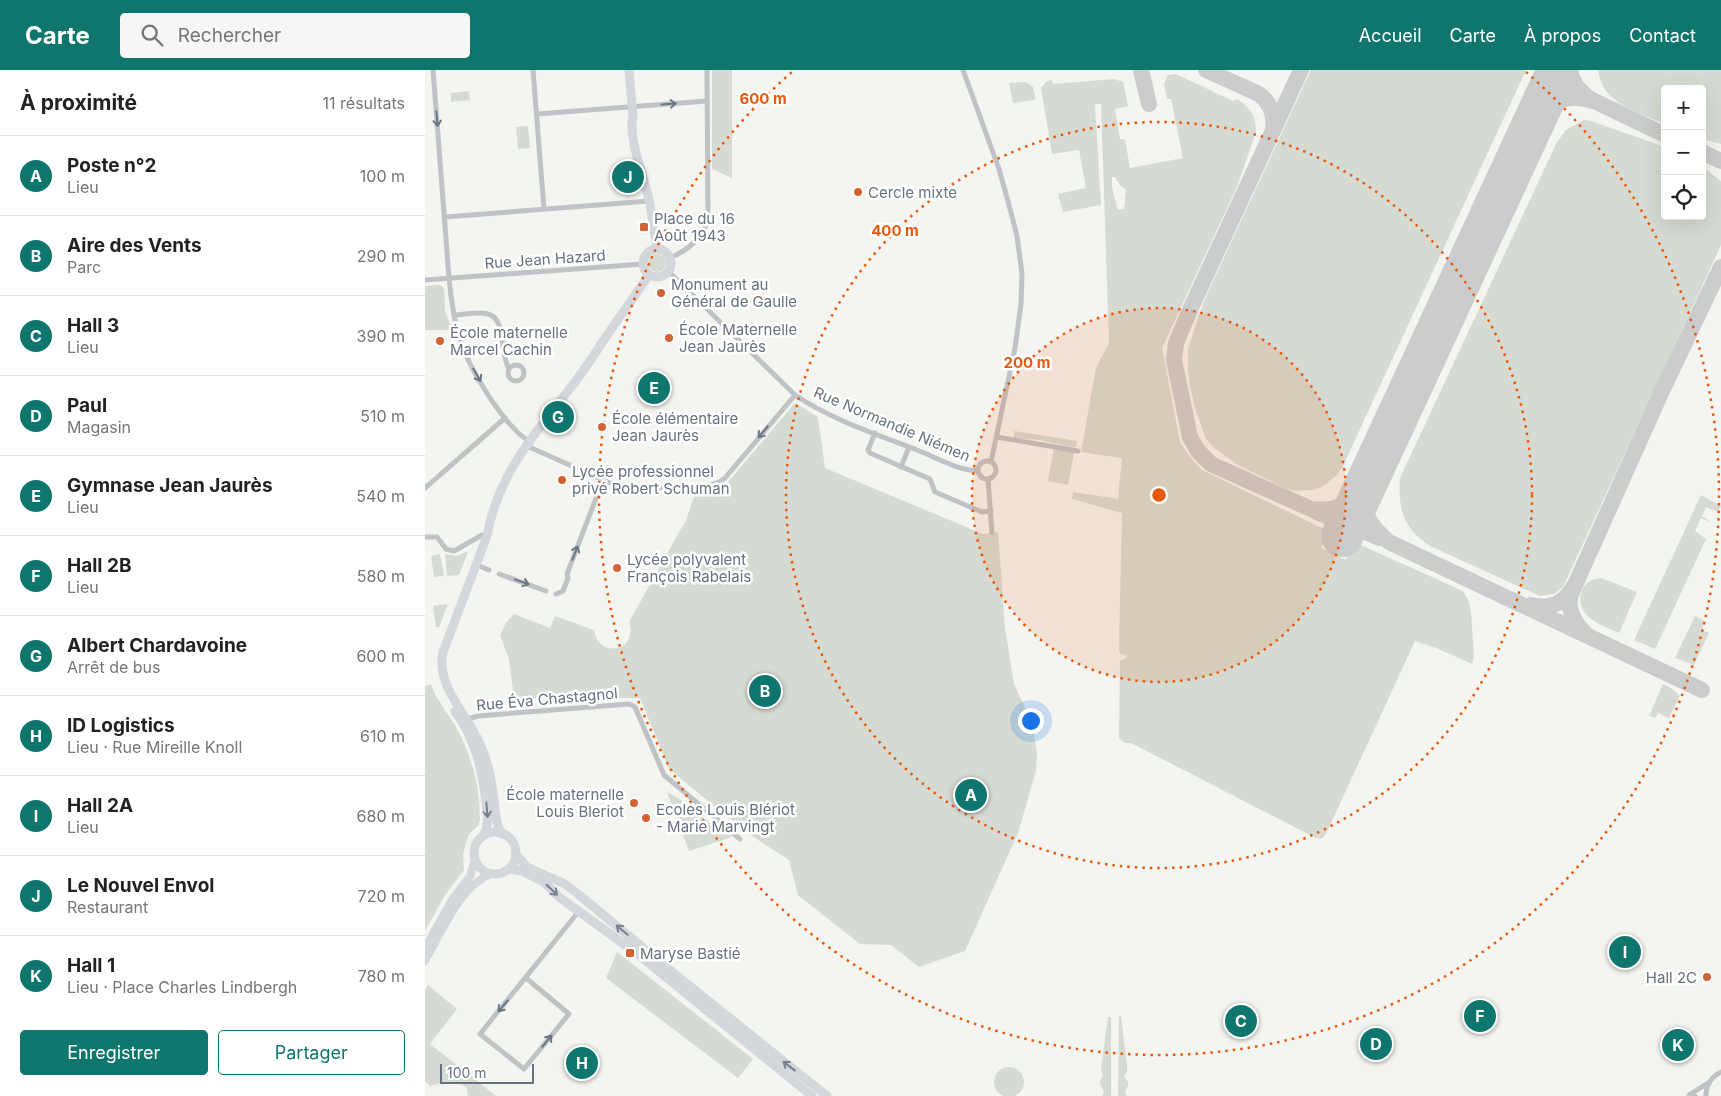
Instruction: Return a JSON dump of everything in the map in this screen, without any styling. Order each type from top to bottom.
[{"type":"main road","points":[[629,70],[632,111],[637,121],[640,143],[637,153],[639,170],[649,201],[657,249]]},
{"type":"main road","points":[[657,249],[663,251],[670,258],[671,266],[669,272],[661,277],[649,276],[645,271],[643,264],[649,252],[657,249]]},
{"type":"main road","points":[[425,961],[464,896],[481,878],[491,874],[503,873],[509,869],[513,864],[516,854],[514,844],[503,834],[496,822],[488,765],[479,741],[446,686],[441,661],[443,652],[477,565],[502,485],[553,408],[575,382],[649,276]]},
{"type":"main road","points":[[490,520],[482,535],[442,642],[437,661],[441,688],[468,732],[481,766],[488,823],[483,836],[474,849],[475,860],[478,867],[484,872],[491,874]]},
{"type":"main road","points":[[483,836],[493,832],[503,834]]},
{"type":"main road","points":[[516,854],[527,867],[565,884],[578,894],[827,1096]]},
{"type":"main road","points":[[425,948],[452,900],[470,876],[475,860]]},
{"type":"main road","points":[[509,869],[522,871],[538,878],[559,897],[635,952],[812,1096]]},
{"type":"street","points":[[433,70],[449,278],[454,315],[460,340],[486,391],[505,418],[528,444],[603,480],[619,485],[665,488],[691,487],[716,483],[722,480],[795,395]]},
{"type":"street","points":[[533,70],[544,209]]},
{"type":"street","points":[[670,258],[689,248],[704,231],[708,215],[707,70]]},
{"type":"street","points":[[963,70],[999,169],[1017,236],[1022,273],[1019,321],[991,462]]},
{"type":"street","points":[[537,114],[632,111],[707,101]]},
{"type":"street","points":[[445,217],[649,201]]},
{"type":"street","name":"Rue Jean Hazard","points":[[425,280],[643,264]]},
{"type":"street","name":"Rue Normandie Niémen","points":[[669,272],[795,395],[825,412],[875,433],[967,470],[978,471]]},
{"type":"street","points":[[454,315],[485,313],[497,319],[501,327],[505,360],[509,369]]},
{"type":"street","points":[[425,488],[505,418]]},
{"type":"street","points":[[875,433],[868,450],[870,453],[930,479],[935,492],[982,512],[991,511]]},
{"type":"street","points":[[997,438],[1078,451]]},
{"type":"street","points":[[901,467],[909,447]]},
{"type":"street","points":[[988,479],[983,478],[978,471],[979,466],[983,462],[991,462]]},
{"type":"street","points":[[988,479],[995,472],[995,467],[991,462]]},
{"type":"street","points":[[988,479],[992,533]]},
{"type":"street","points":[[556,594],[563,591],[568,578],[567,574],[603,480]]},
{"type":"street","points":[[425,537],[437,537],[446,549],[454,551],[482,535]]},
{"type":"street","points":[[477,565],[489,570]]},
{"type":"street","points":[[499,574],[546,591]]},
{"type":"street","name":"Rue Éva Chastagnol","points":[[467,719],[478,716],[629,704],[635,707],[664,776],[740,839]]},
{"type":"street","points":[[526,978],[569,1014],[524,1069],[480,1034],[579,911]]},
{"type":"street","points":[[1707,1096],[1709,1083],[1712,1078],[1721,1072]]},
{"type":"street","points":[[1688,1096],[1709,1083]]},
{"type":"street","points":[[1688,1096],[1695,1096]]},
{"type":"shaded area","points":[[712,70],[732,70],[732,178],[712,169]]},
{"type":"shaded area","points":[[1311,70],[1526,70],[1342,468],[1337,475],[1322,487],[1313,490],[1294,491],[1238,465],[1213,447],[1206,439],[1190,387],[1188,349],[1203,303]]},
{"type":"shaded area","points":[[1598,70],[1721,70],[1721,144],[1706,140],[1706,85],[1661,85],[1661,122],[1633,111],[1614,99],[1601,82]]},
{"type":"shaded area","points":[[1176,74],[1233,101],[1237,99],[1252,113],[1256,133],[1236,189],[1162,348],[1180,442],[1202,470],[1330,532],[1321,548],[1346,560],[1354,542],[1463,591],[1469,602],[1474,656],[1472,664],[1415,641],[1325,836],[1321,839],[1131,743],[1125,743],[1119,738],[1120,661],[1126,658],[1127,655],[1121,654],[1119,650],[1122,513],[1072,499],[1073,492],[1118,499],[1122,458],[1081,452],[1096,368],[1109,343],[1101,104],[1095,104],[1101,205],[1063,212],[1058,194],[1086,188],[1079,150],[1052,154],[1041,88],[1047,81],[1052,80],[1053,84],[1114,79],[1123,82],[1128,106],[1115,109],[1120,139],[1125,139],[1130,168],[1183,158],[1171,99],[1167,99],[1164,84],[1168,75]],"holes":[[[1112,177],[1115,177],[1126,190],[1124,209],[1118,210],[1112,187]]]},
{"type":"shaded area","points":[[1026,82],[1033,87],[1034,100],[1013,103],[1009,83]]},
{"type":"shaded area","points":[[469,91],[470,100],[451,102],[451,93]]},
{"type":"shaded area","points":[[1584,120],[1591,121],[1661,146],[1661,220],[1706,220],[1706,169],[1721,181],[1721,245],[1563,587],[1554,594],[1540,596],[1430,546],[1421,539],[1408,525],[1401,509],[1400,478],[1557,142],[1566,130]]},
{"type":"shaded area","points":[[528,126],[530,148],[518,149],[516,127]]},
{"type":"shaded area","points":[[657,254],[663,257],[666,263],[663,269],[657,272],[651,269],[648,263],[651,257]]},
{"type":"shaded area","points":[[440,285],[444,288],[445,310],[452,330],[425,330],[425,286]]},
{"type":"shaded area","points":[[795,403],[818,417],[825,468],[983,534],[998,532],[1005,628],[1014,684],[1032,723],[1037,753],[1036,771],[1018,833],[965,951],[919,967],[891,945],[860,944],[798,895],[789,860],[746,832],[669,769],[640,698],[514,698],[509,659],[500,635],[506,623],[514,614],[550,628],[555,616],[594,630],[597,639],[609,648],[617,648],[623,645],[628,640],[631,632],[629,622],[686,520],[696,492],[719,488],[727,483]]},
{"type":"shaded area","points":[[1014,431],[1077,441],[1076,447],[1039,440],[1014,438]]},
{"type":"shaded area","points":[[1054,448],[1074,452],[1068,485],[1048,481]]},
{"type":"shaded area","points":[[1701,495],[1721,506],[1718,512],[1706,507],[1702,516],[1713,523],[1701,518],[1695,531],[1706,539],[1655,649],[1634,640]]},
{"type":"shaded area","points":[[468,552],[459,575],[447,576],[445,554],[457,556]]},
{"type":"shaded area","points":[[440,554],[444,575],[434,577],[431,556]]},
{"type":"shaded area","points":[[1601,578],[1637,592],[1619,633],[1597,623],[1581,607],[1580,599],[1585,585],[1590,581]]},
{"type":"shaded area","points":[[448,604],[439,627],[436,627],[433,606]]},
{"type":"shaded area","points":[[1695,616],[1705,621],[1701,630],[1709,633],[1694,665],[1675,658]]},
{"type":"shaded area","points":[[431,684],[467,749],[477,784],[480,820],[478,826],[469,834],[466,842],[463,855],[464,870],[445,895],[425,931],[425,686]]},
{"type":"shaded area","points":[[1663,684],[1680,696],[1669,718],[1658,713],[1655,718],[1649,716]]},
{"type":"shaded area","points":[[667,792],[681,800],[710,823],[714,821],[732,837],[689,851]]},
{"type":"shaded area","points":[[617,952],[753,1059],[738,1078],[606,978]]},
{"type":"shaded area","points":[[428,985],[457,1009],[430,1044],[496,1096],[468,1096],[467,1088],[458,1083],[430,1086],[425,1081],[425,991]]},
{"type":"shaded area","points":[[1119,1016],[1121,1016],[1127,1065],[1127,1072],[1124,1077],[1128,1081],[1125,1091],[1126,1096],[1118,1096]]},
{"type":"shaded area","points":[[1108,1017],[1111,1017],[1111,1096],[1102,1096],[1104,1091],[1100,1080],[1103,1076],[1101,1069]]},
{"type":"shaded area","points":[[1009,1067],[1020,1071],[1024,1082],[1020,1093],[1009,1097],[998,1093],[994,1082],[998,1071]]},
{"type":"taxiway","points":[[1141,70],[1149,104]]},
{"type":"taxiway","points":[[1206,70],[1259,94],[1267,101],[1273,119],[1273,129]]},
{"type":"taxiway","points":[[1301,70],[1189,312],[1176,343],[1174,360],[1190,437],[1198,451],[1211,464],[1311,509],[1322,510],[1346,504],[1369,477]]},
{"type":"taxiway","points":[[1569,70],[1576,86],[1588,98],[1661,133]]},
{"type":"taxiway","points":[[1530,130],[1542,114],[1556,102],[1573,98],[1593,101]]},
{"type":"taxiway","points":[[1706,154],[1721,161]]},
{"type":"taxiway","points":[[1531,605],[1545,607],[1557,604],[1562,601],[1575,585],[1661,393],[1721,267]]},
{"type":"taxiway","points":[[1367,484],[1364,502],[1365,510],[1376,530],[1389,542],[1702,690]]},
{"type":"taxiway","points":[[1317,512],[1380,538]]},
{"type":"taxiway","points":[[1574,587],[1570,598],[1571,613],[1578,626],[1584,632]]},
{"type":"runway","points":[[1342,536],[1558,70]]},
{"type":"place","name":"Le Nouvel Envol","points":[[628,177]]},
{"type":"place","name":"Cercle mixte","points":[[858,192]]},
{"type":"place","name":"Place du 16 Août 1943","points":[[644,227]]},
{"type":"place","name":"Monument au Général de Gaulle","points":[[661,293]]},
{"type":"place","name":"École Maternelle Jean Jaurès","points":[[669,338]]},
{"type":"place","name":"École maternelle Marcel Cachin","points":[[440,341]]},
{"type":"place","name":"Gymnase Jean Jaurès","points":[[654,388]]},
{"type":"place","name":"Albert Chardavoine","points":[[558,417]]},
{"type":"place","name":"École élémentaire Jean Jaurès","points":[[602,427]]},
{"type":"place","name":"Lycée professionnel privé Robert Schuman","points":[[562,480]]},
{"type":"place","name":"Lycée polyvalent François Rabelais","points":[[617,568]]},
{"type":"place","name":"Aire des Vents","points":[[765,691]]},
{"type":"place","name":"Poste n°2","points":[[971,795]]},
{"type":"place","name":"École maternelle Louis Bleriot","points":[[634,803]]},
{"type":"place","name":"Ecoles Louis Blériot - Marie Marvingt","points":[[646,818]]},
{"type":"place","name":"Hall 2A","points":[[1625,952]]},
{"type":"place","name":"Maryse Bastié","points":[[630,953]]},
{"type":"place","name":"Hall 2C","points":[[1707,977]]},
{"type":"place","name":"Hall 2B","points":[[1480,1016]]},
{"type":"place","name":"Hall 3","points":[[1241,1021]]},
{"type":"place","name":"Paul","points":[[1376,1044]]},
{"type":"place","name":"Hall 1","points":[[1678,1045]]},
{"type":"place","name":"ID Logistics","points":[[582,1063]]}]
